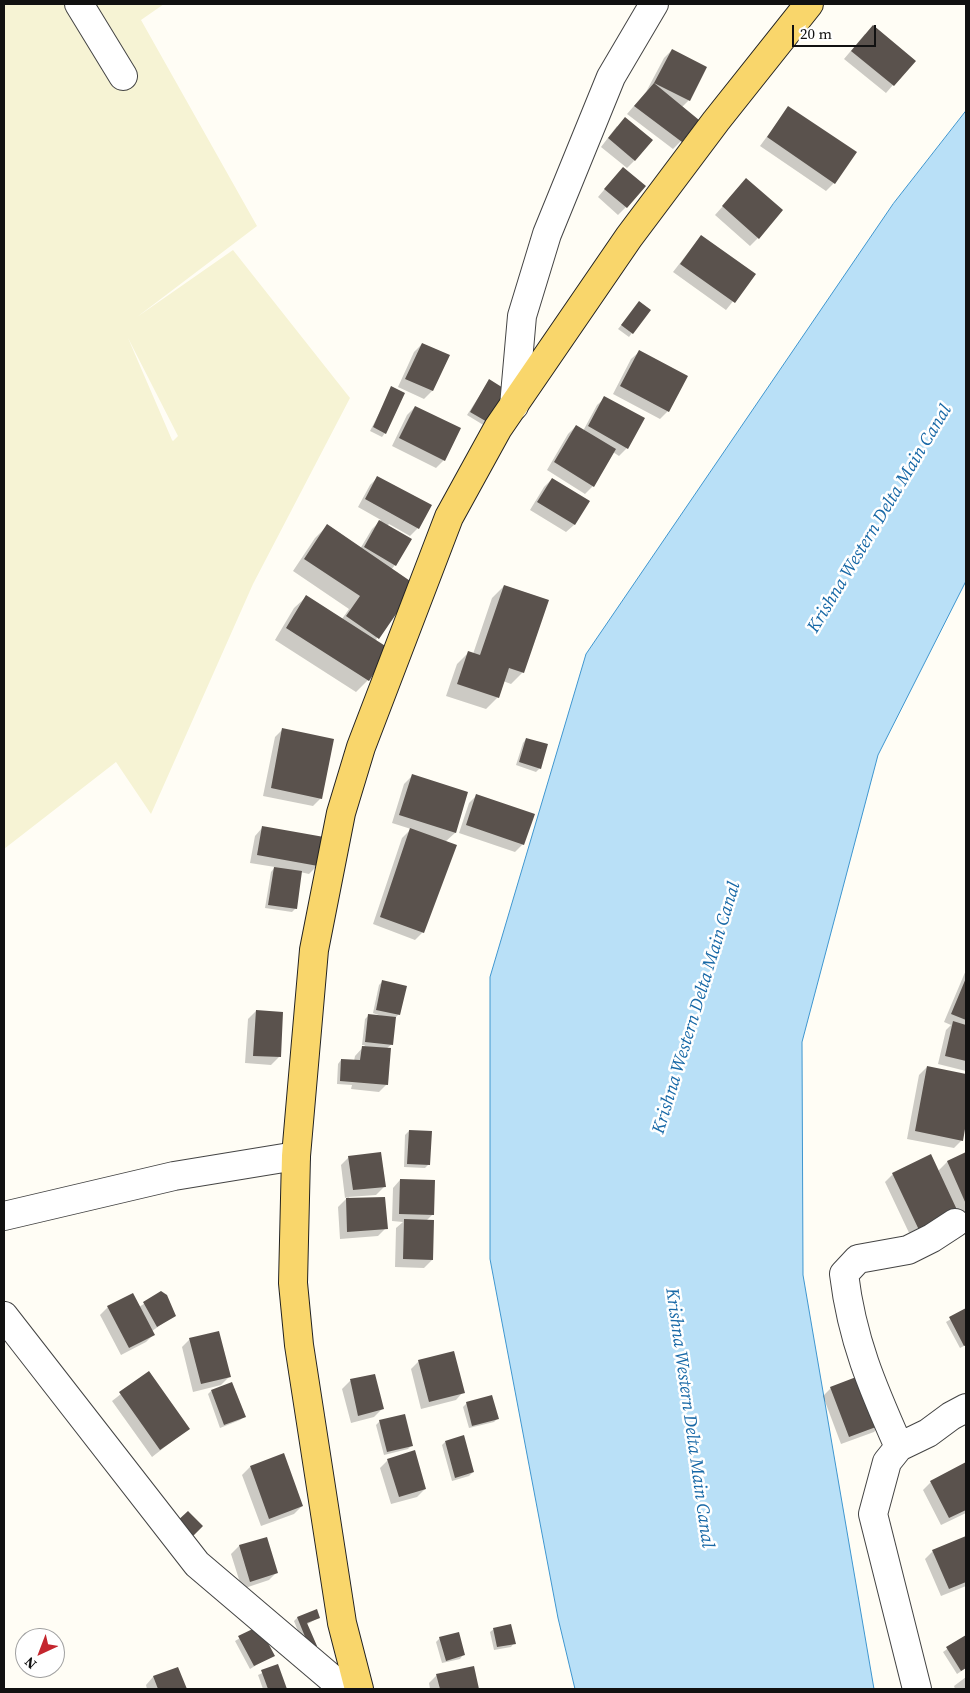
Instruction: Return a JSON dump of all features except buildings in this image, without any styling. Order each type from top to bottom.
[{"type":"main road","points":[[359,1689],[342,1623],[299,1344],[292,1283],[296,1156],[314,950],[341,814],[358,757],[400,640],[449,517],[498,428],[629,237],[716,122],[810,4]]},
{"type":"street","points":[[79,4],[123,76]]},
{"type":"street","points":[[514,406],[522,316],[547,234],[611,77],[654,4]]},
{"type":"street","points":[[4,1216],[174,1176],[296,1156]]},
{"type":"street","points":[[899,1447],[871,1385],[854,1334],[844,1274],[858,1259],[908,1250],[932,1238],[955,1223]]},
{"type":"street","points":[[4,1316],[197,1564],[344,1689]]},
{"type":"street","points":[[917,1689],[873,1514],[887,1462],[899,1447],[928,1433],[951,1416],[966,1408]]},
{"type":"shaded area","points":[[4,4],[164,4],[141,20],[257,226],[137,317],[233,250],[350,398],[253,584],[151,814],[116,762],[4,849]],"holes":[[[128,338],[178,436],[172,440]]]},
{"type":"water","name":"Krishna Western Delta Main Canal","points":[[966,111],[966,581],[878,755],[802,1042],[803,1275],[874,1689],[575,1689],[558,1618],[490,1259],[490,977],[586,654],[893,204]]}]
